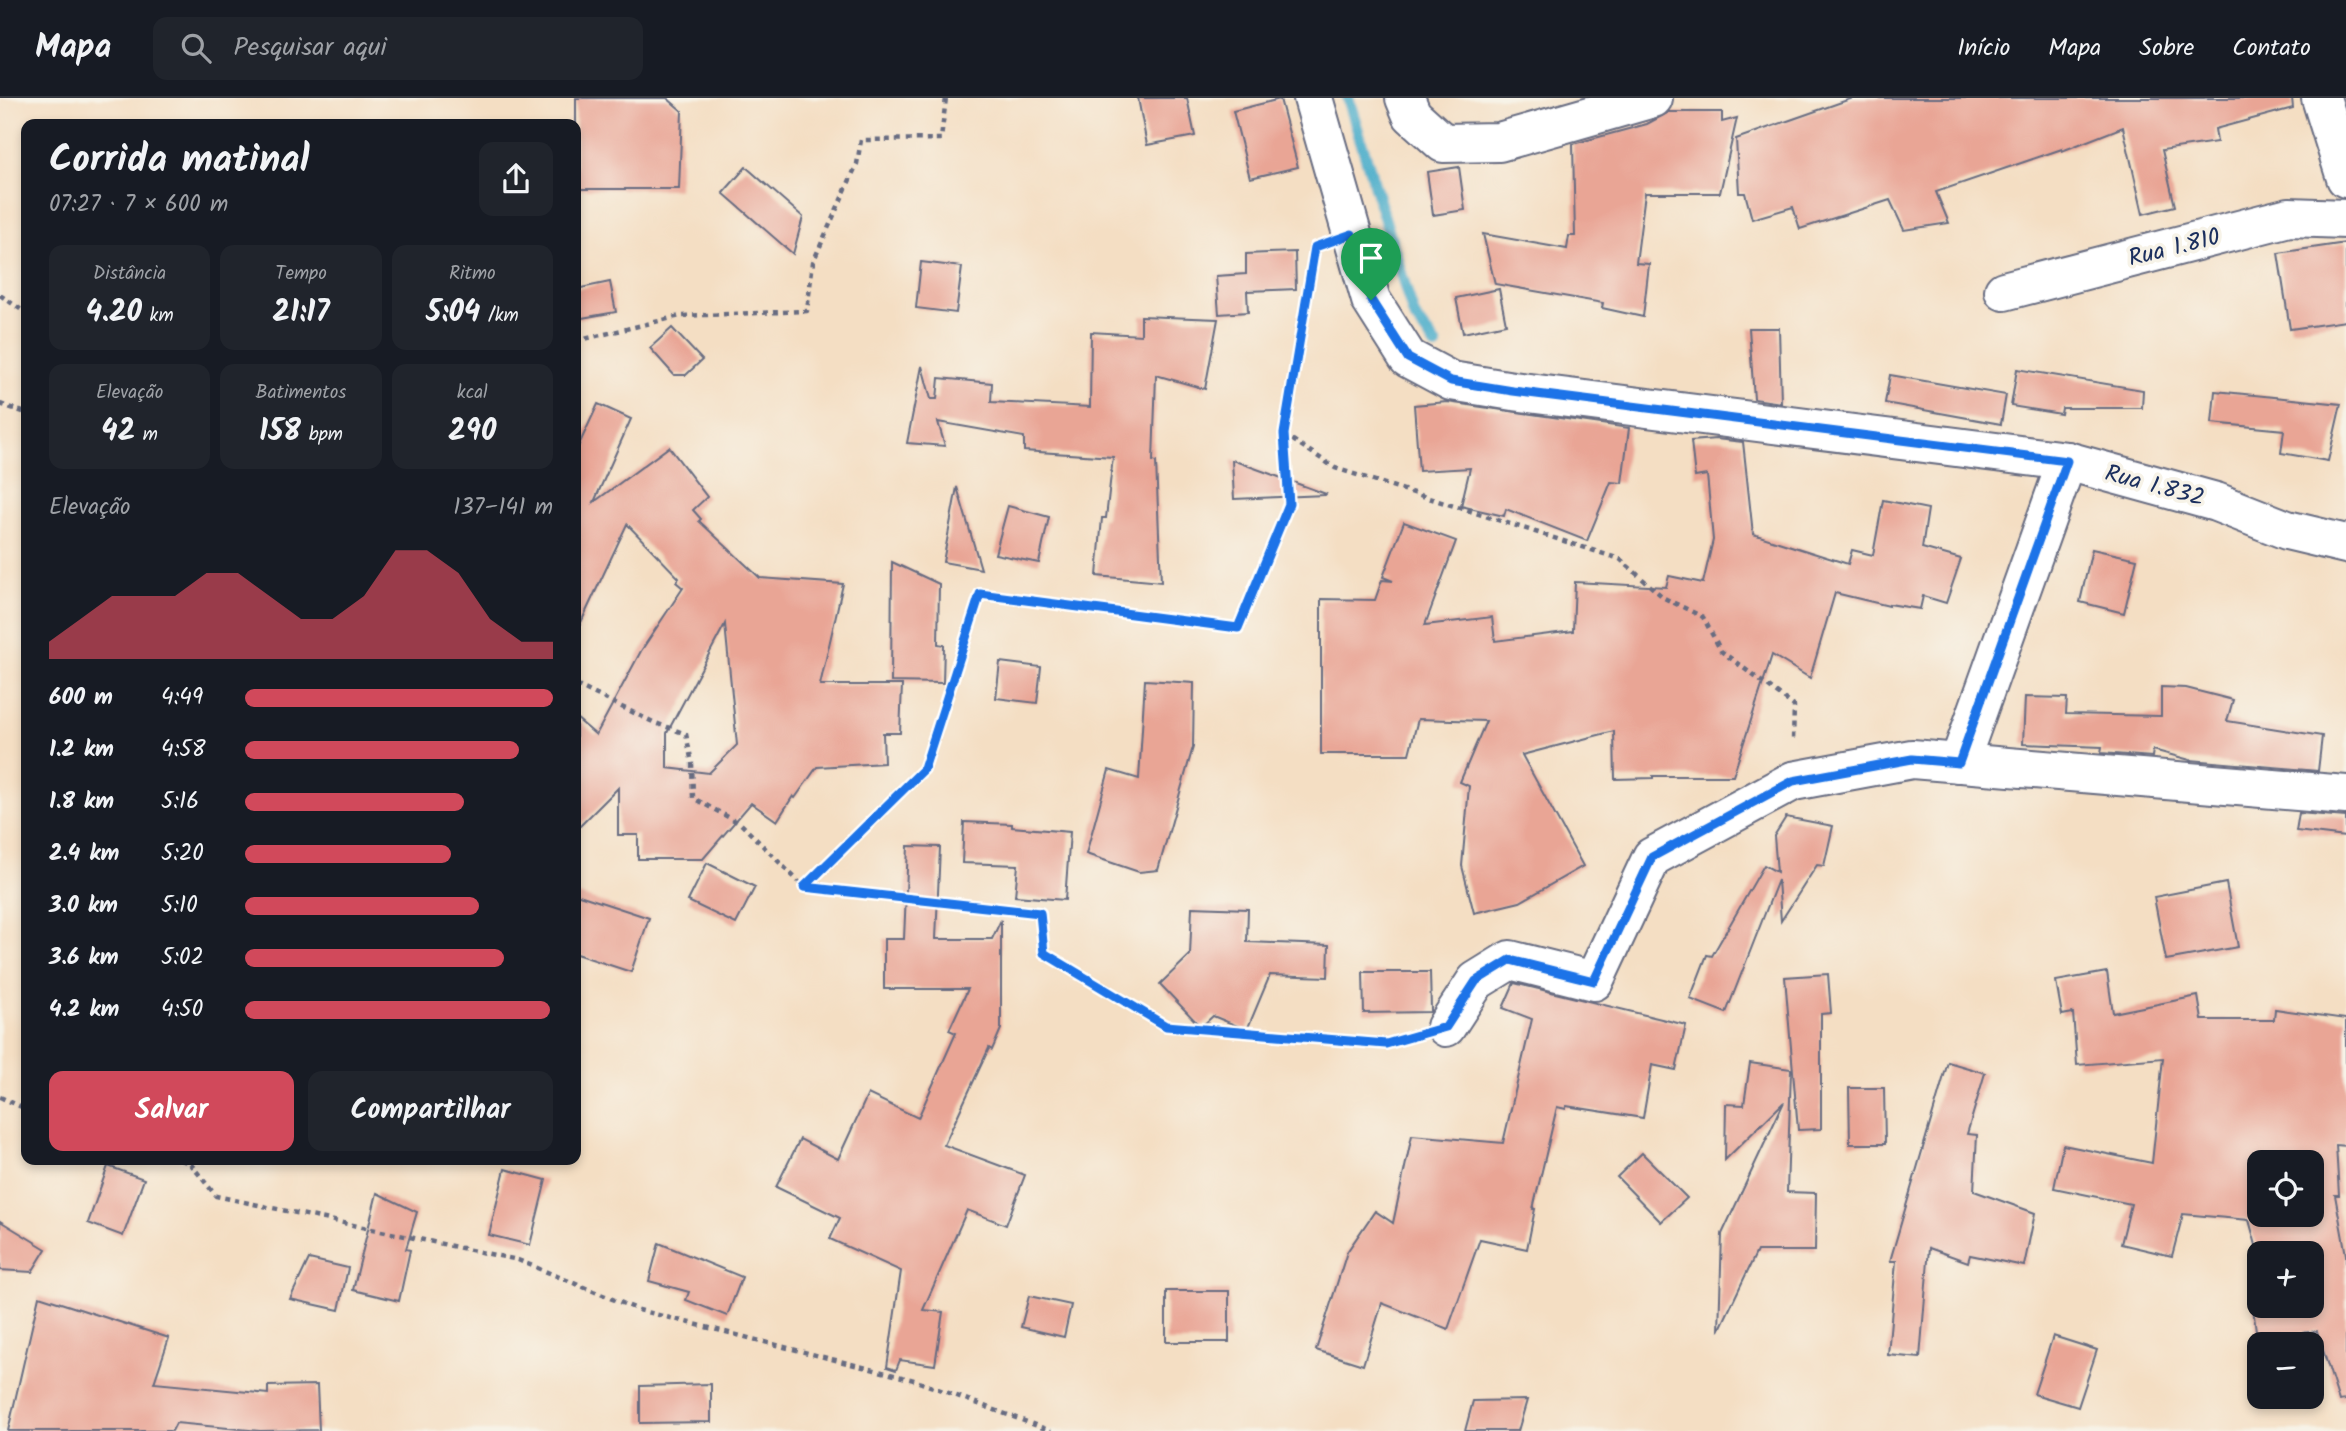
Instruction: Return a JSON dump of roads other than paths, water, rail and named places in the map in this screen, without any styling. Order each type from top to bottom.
[{"type":"street","name":"Rua 1.832","points":[[1313,98],[1371,300],[1408,358],[1451,381],[2067,461],[2216,502],[2287,530],[2346,544]]},
{"type":"street","points":[[1405,98],[1412,116],[1443,143],[1499,142],[1653,98]]},
{"type":"street","points":[[2321,98],[2346,178]]},
{"type":"street","name":"Rua 1.810","points":[[2004,291],[2288,217],[2346,219]]},
{"type":"street","points":[[1959,763],[2067,461]]},
{"type":"street","points":[[1446,1027],[1476,981],[1510,960],[1594,981],[1652,857],[1793,781],[1912,759],[2346,795]]},
{"type":"waterway","points":[[1348,98],[1414,316],[1436,346]]}]
